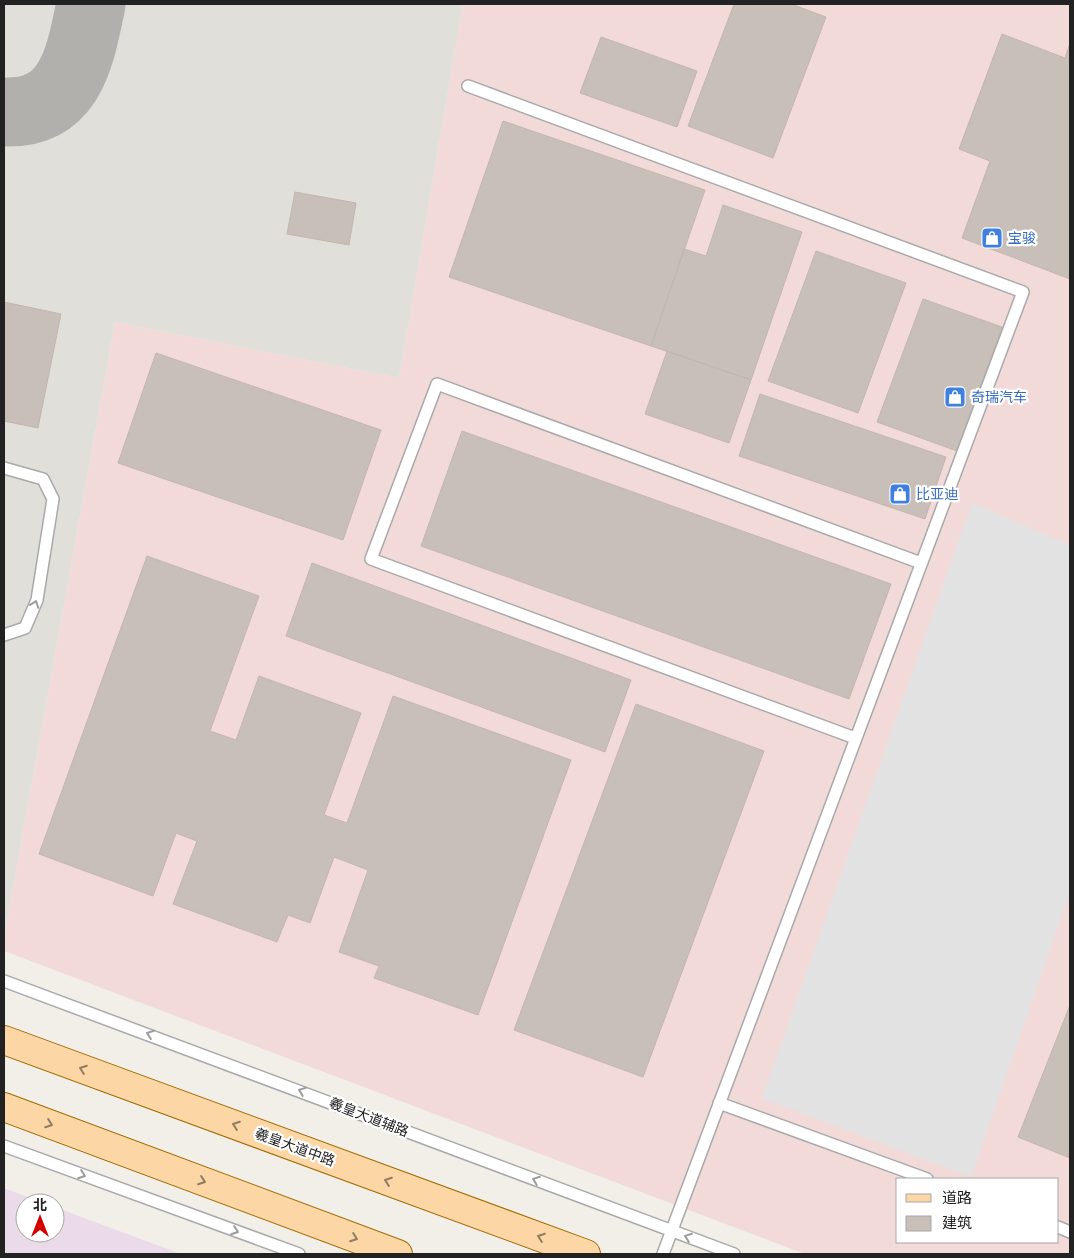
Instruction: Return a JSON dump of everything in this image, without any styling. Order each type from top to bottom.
[{"type":"main road","name":"羲皇大道中路","points":[[4,1040],[586,1254]]},
{"type":"main road","points":[[4,1107],[398,1254]]},
{"type":"lane","points":[[468,86],[1023,292],[663,1254]]},
{"type":"lane","points":[[856,738],[372,559],[437,384],[921,564]]},
{"type":"lane","points":[[4,468],[43,479],[53,499],[37,600],[25,628],[4,635]]},
{"type":"lane","name":"羲皇大道辅路","points":[[4,981],[734,1254]]},
{"type":"lane","points":[[719,1103],[924,1178]]},
{"type":"lane","points":[[4,1146],[299,1254]]},
{"type":"shaded area","points":[[4,4],[463,4],[399,378],[115,322],[4,937]]},
{"type":"shaded area","points":[[463,4],[1070,4],[1070,1254],[805,1254],[4,951],[4,937],[115,322],[399,378]]},
{"type":"shaded area","points":[[972,503],[1070,545],[1070,892],[971,1177],[762,1098]]},
{"type":"shaded area","points":[[4,1188],[17,1193],[15,1193],[15,1243],[65,1243],[65,1211],[181,1254],[4,1254]]},
{"type":"building","points":[[734,4],[791,4],[826,17],[773,158],[688,126]]},
{"type":"building","points":[[1002,34],[1065,58],[1070,43],[1070,279],[962,238],[990,161],[959,149]]},
{"type":"building","points":[[601,37],[697,71],[677,127],[580,93]]},
{"type":"building","points":[[503,121],[705,190],[651,346],[449,277]]},
{"type":"building","points":[[295,192],[356,203],[349,245],[287,234]]},
{"type":"building","points":[[723,205],[802,232],[751,380],[651,346],[684,249],[706,256]]},
{"type":"building","points":[[816,251],[906,283],[858,413],[768,381]]},
{"type":"building","points":[[923,299],[1002,327],[957,451],[877,422]]},
{"type":"building","points":[[4,302],[61,314],[38,428],[4,421]]},
{"type":"building","points":[[667,351],[751,380],[729,443],[645,414]]},
{"type":"building","points":[[156,353],[381,430],[343,540],[118,463]]},
{"type":"building","points":[[760,394],[946,457],[925,519],[739,456]]},
{"type":"building","points":[[462,431],[891,584],[849,699],[421,546]]},
{"type":"building","points":[[147,556],[259,596],[210,731],[236,740],[259,676],[361,713],[324,815],[347,823],[393,696],[571,760],[478,1015],[374,978],[379,966],[339,952],[368,870],[334,857],[310,923],[288,915],[277,942],[173,904],[197,841],[176,833],[153,896],[39,854]]},
{"type":"building","points":[[312,563],[631,680],[605,752],[286,636]]},
{"type":"building","points":[[636,704],[764,751],[643,1077],[514,1030]]},
{"type":"building","points":[[1070,1005],[1070,1158],[1018,1137]]},
{"type":"taxiway","points":[[4,112],[27,110],[45,103],[59,92],[77,62],[91,4]]},
{"type":"place","name":"宝骏","points":[[992,238]]},
{"type":"place","name":"奇瑞汽车","points":[[955,397]]},
{"type":"place","name":"比亚迪","points":[[900,494]]}]
